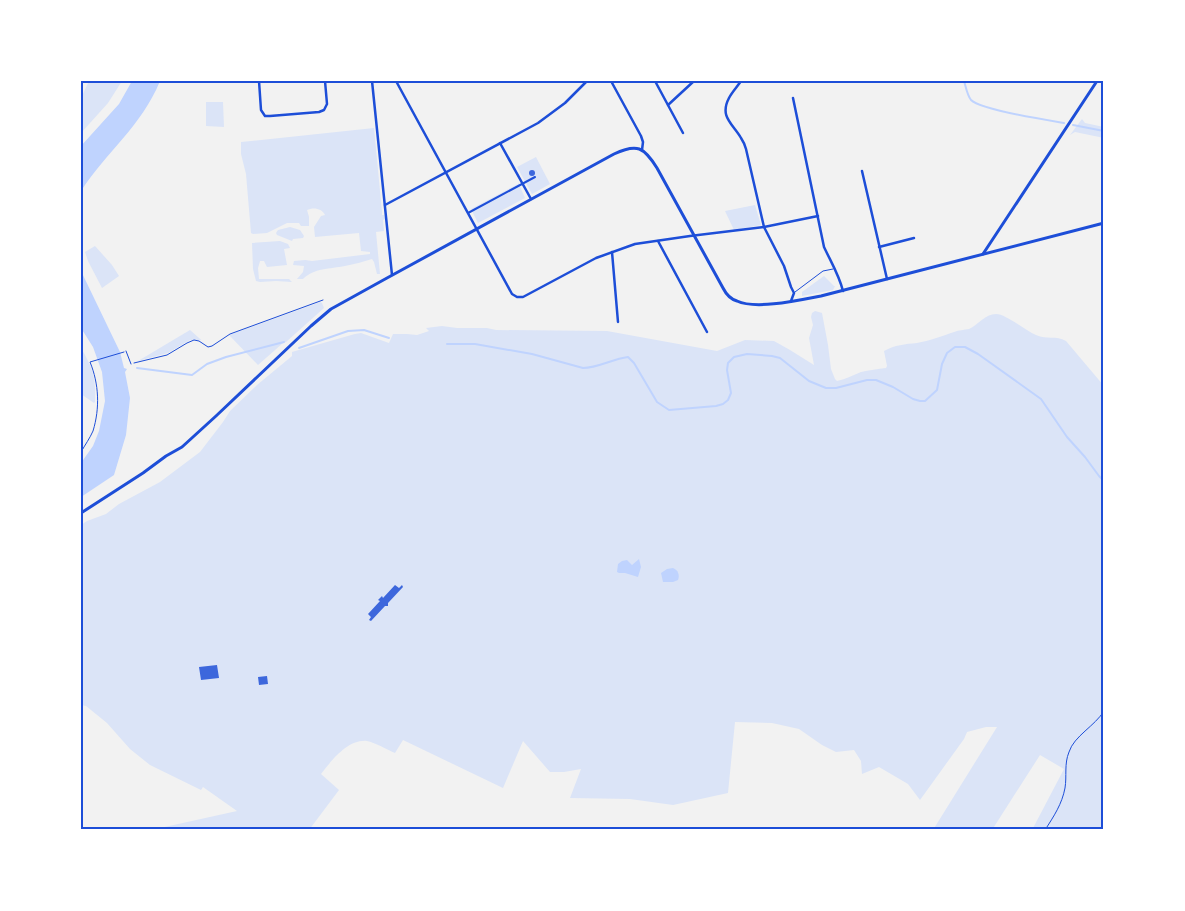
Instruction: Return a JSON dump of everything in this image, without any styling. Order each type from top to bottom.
[{"type":"street","points":[[259,81],[262,110],[265,116],[324,110],[327,104],[325,81]]},
{"type":"street","points":[[372,81],[392,275]]},
{"type":"street","points":[[396,81],[512,294],[517,297],[523,297],[596,258],[635,244],[764,227],[818,216]]},
{"type":"street","points":[[385,205],[538,123],[565,103],[587,81]]},
{"type":"street","points":[[611,81],[641,136],[643,142],[642,150]]},
{"type":"street","points":[[655,81],[683,133]]},
{"type":"street","points":[[668,105],[694,81]]},
{"type":"street","points":[[741,81],[728,99],[726,114],[730,124],[741,137],[746,149],[764,227],[784,266],[794,293],[791,301]]},
{"type":"street","points":[[983,254],[1097,81]]},
{"type":"street","points":[[793,98],[824,247],[840,279],[843,291]]},
{"type":"street","points":[[500,143],[531,199]]},
{"type":"street","points":[[81,513],[182,447],[331,309],[531,199],[620,152],[634,148],[642,150],[648,155],[657,168],[719,283],[726,293],[741,303],[791,301],[843,291],[1104,223]]},
{"type":"street","points":[[862,171],[887,279]]},
{"type":"street","points":[[468,213],[535,177]]},
{"type":"street","points":[[879,247],[914,238]]},
{"type":"street","points":[[658,241],[707,332]]},
{"type":"street","points":[[612,252],[618,322]]},
{"type":"lane","points":[[794,293],[823,270],[834,269]]},
{"type":"lane","points":[[126,351],[131,364]]},
{"type":"path","points":[[131,364],[170,354],[187,342],[194,340],[210,347],[230,334],[323,300]]},
{"type":"path","points":[[81,452],[92,432],[99,402],[97,384],[90,362],[126,351]]},
{"type":"path","points":[[1045,830],[1056,814],[1063,795],[1069,752],[1075,742],[1093,725],[1104,711]]},
{"type":"shaded area","points":[[89,81],[122,81],[108,103],[81,133],[81,98]]},
{"type":"shaded area","points":[[206,102],[223,102],[224,127],[206,126]]},
{"type":"shaded area","points":[[1082,119],[1085,123],[1104,127],[1104,138],[1075,132],[1070,135]]},
{"type":"shaded area","points":[[374,128],[382,215],[384,215],[385,219],[383,220],[384,231],[376,232],[380,274],[377,274],[372,259],[317,271],[303,279],[297,279],[303,272],[304,266],[293,265],[294,261],[312,261],[370,254],[370,252],[361,251],[359,233],[315,237],[314,227],[321,216],[325,215],[317,209],[307,210],[309,226],[301,226],[299,223],[287,223],[267,233],[251,233],[241,142]]},
{"type":"shaded area","points":[[536,157],[550,184],[532,194],[517,167]]},
{"type":"shaded area","points":[[518,182],[525,198],[478,223],[471,209],[518,184]]},
{"type":"shaded area","points":[[755,205],[761,225],[734,230],[725,211]]},
{"type":"shaded area","points":[[290,227],[300,230],[304,236],[303,238],[293,239],[292,241],[277,235],[278,230]]},
{"type":"shaded area","points":[[280,241],[288,244],[290,248],[284,249],[287,265],[267,267],[264,261],[260,261],[258,268],[259,279],[289,279],[292,282],[256,281],[253,269],[252,243]]},
{"type":"shaded area","points":[[95,246],[119,276],[102,288],[85,252]]},
{"type":"shaded area","points":[[824,276],[835,286],[833,290],[802,296],[802,292]]},
{"type":"shaded area","points":[[320,302],[324,308],[258,365],[229,335]]},
{"type":"shaded area","points":[[815,311],[822,313],[831,369],[837,381],[861,372],[886,368],[884,351],[888,349],[969,329],[988,316],[996,314],[1005,317],[1036,335],[1059,338],[1066,341],[1104,386],[1104,830],[1032,830],[1064,769],[1040,755],[992,830],[933,830],[997,727],[986,727],[967,732],[964,739],[920,800],[908,784],[879,767],[862,774],[861,761],[854,750],[836,752],[799,729],[772,723],[735,722],[728,793],[673,805],[630,799],[570,798],[581,769],[550,772],[523,741],[503,788],[403,740],[395,753],[377,744],[360,741],[353,743],[341,752],[321,774],[339,790],[309,830],[151,830],[237,811],[203,787],[201,790],[150,765],[130,749],[107,723],[86,706],[81,705],[81,525],[106,514],[119,504],[160,482],[200,452],[230,411],[257,385],[292,356],[292,352],[361,333],[389,343],[393,334],[417,335],[429,331],[426,328],[442,326],[496,330],[607,331],[717,351],[745,340],[774,341],[814,365],[809,338],[813,325],[811,317]]},
{"type":"shaded area","points":[[190,330],[208,346],[201,340],[190,340],[168,353],[138,361]]},
{"type":"shaded area","points":[[81,348],[93,374],[95,387],[94,403],[81,394]]},
{"type":"water","points":[[132,81],[160,81],[134,125],[81,191],[81,146],[119,104]]},
{"type":"water","points":[[81,271],[120,352],[124,368],[127,369],[125,372],[130,398],[126,435],[114,475],[81,497],[81,463],[93,446],[99,431],[105,401],[102,372],[93,347],[81,328]]},
{"type":"water","points":[[639,559],[641,567],[638,577],[617,572],[618,564],[622,561],[627,560],[632,565]]},
{"type":"water","points":[[673,568],[678,573],[678,580],[663,582],[661,573]]},
{"type":"building","points":[[532,170],[535,173],[532,176],[529,173]]},
{"type":"building","points":[[395,585],[399,588],[402,585],[403,587],[388,603],[388,606],[385,606],[371,621],[369,620],[371,617],[368,614],[380,601],[378,600],[382,596],[383,598]]},
{"type":"building","points":[[217,665],[219,678],[201,680],[199,667]]},
{"type":"building","points":[[267,676],[268,684],[259,685],[258,677]]},
{"type":"waterway","points":[[964,81],[971,100],[977,104],[1014,114],[1064,123]]},
{"type":"waterway","points":[[1073,125],[1104,131]]},
{"type":"waterway","points":[[299,348],[348,331],[364,330],[389,338]]},
{"type":"waterway","points":[[137,368],[192,375],[207,364],[226,357],[284,342]]},
{"type":"waterway","points":[[447,344],[475,344],[532,354],[583,368],[594,367],[628,357],[634,363],[657,402],[669,410],[723,404],[728,400],[731,393],[727,370],[728,363],[734,357],[747,354],[780,358],[809,381],[826,388],[836,388],[867,380],[876,380],[893,387],[913,399],[925,401],[937,390],[942,364],[947,353],[955,347],[965,347],[978,354],[1041,399],[1067,437],[1104,481]]}]
